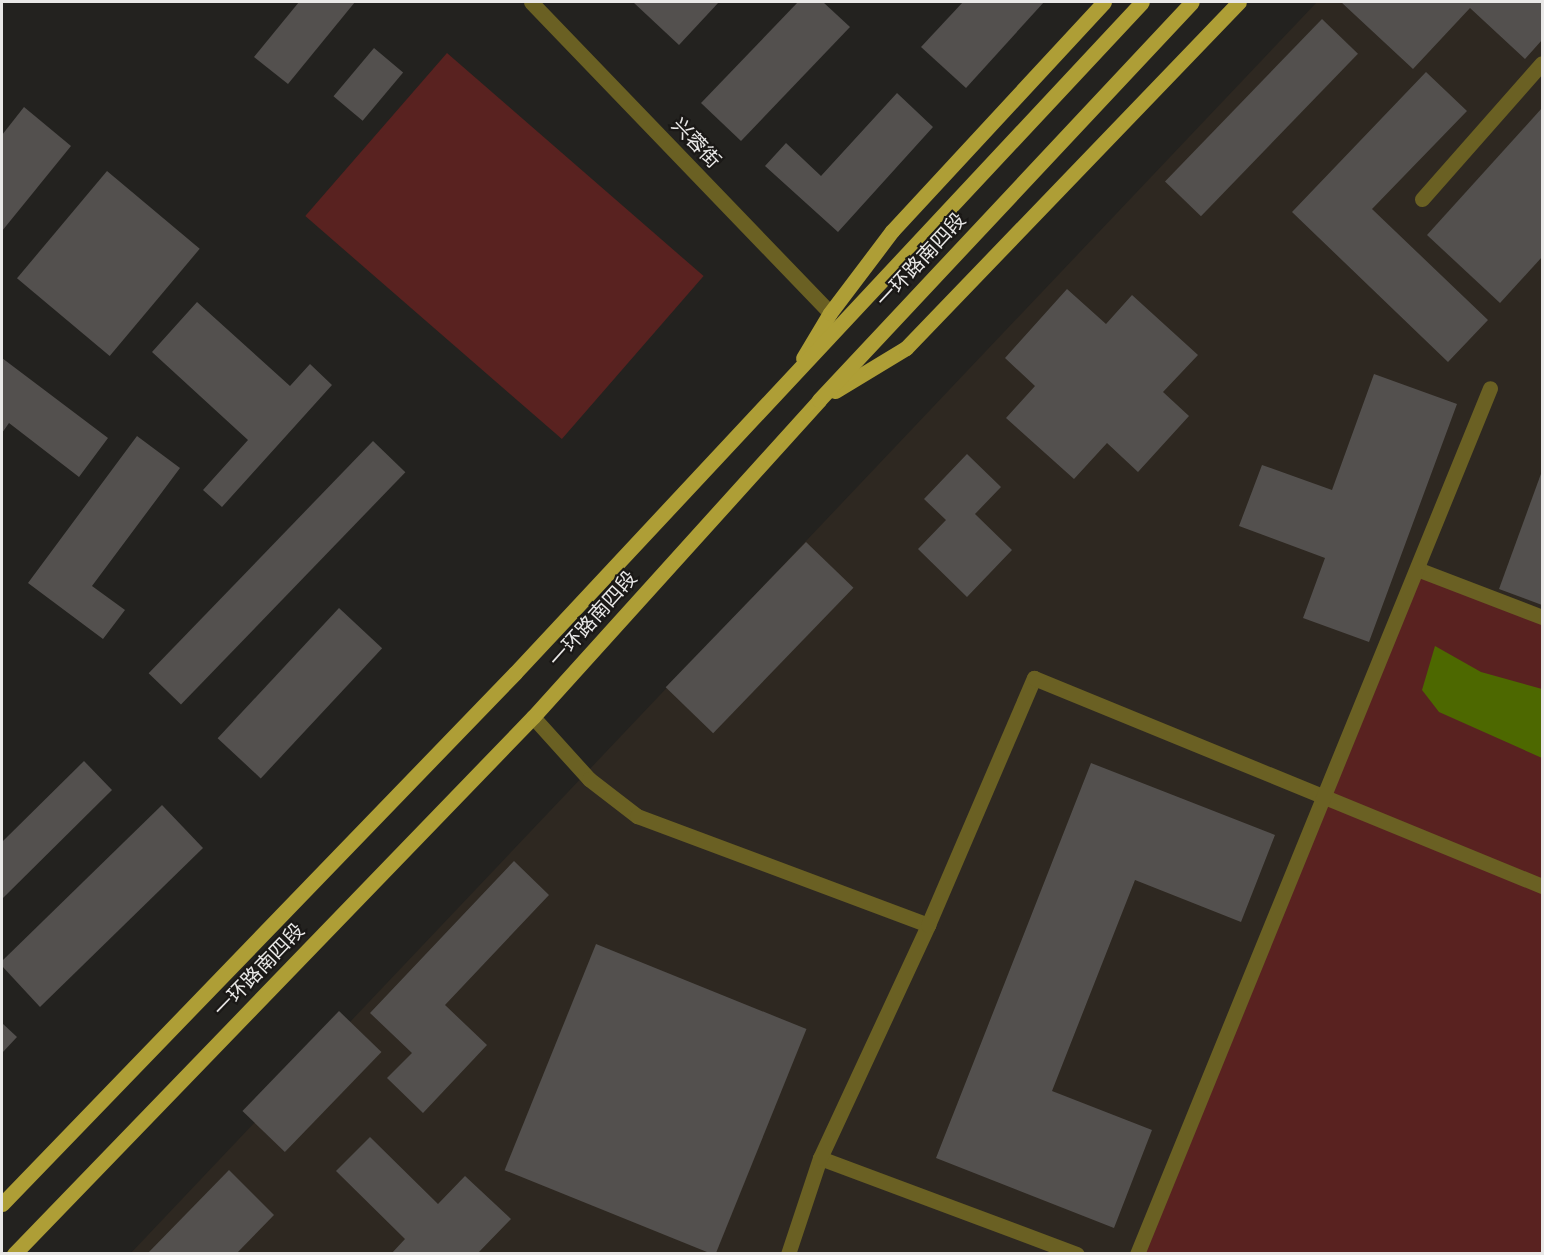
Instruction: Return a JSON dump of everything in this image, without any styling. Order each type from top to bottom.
[{"type":"main road","points":[[786,385],[830,313],[911,208],[1104,2]]},
{"type":"main road","name":"一环路南四段","points":[[2,1204],[515,673],[1142,2]]},
{"type":"main road","name":"一环路南四段","points":[[14,1254],[533,717],[819,400],[1192,2]]},
{"type":"main road","points":[[819,400],[906,348],[1239,2]]},
{"type":"street","name":"兴蓉街","points":[[531,2],[830,313]]},
{"type":"street","points":[[1422,199],[1542,63]]},
{"type":"street","points":[[1137,1254],[1490,388]]},
{"type":"street","points":[[1417,569],[1542,617]]},
{"type":"street","points":[[788,1254],[820,1158],[928,926],[1034,678],[1324,799],[1542,886]]},
{"type":"street","points":[[533,717],[589,779],[637,816],[928,926]]},
{"type":"street","points":[[820,1158],[1077,1254]]},
{"type":"shaded area","points":[[1317,2],[1542,2],[1542,1253],[130,1254]]},
{"type":"shaded area","points":[[447,53],[704,276],[562,439],[305,216]]},
{"type":"shaded area","points":[[1417,569],[1542,615],[1542,1253],[1137,1254]]},
{"type":"shaded area","points":[[1435,646],[1481,672],[1542,689],[1542,758],[1439,712],[1422,690]]},
{"type":"building","points":[[299,2],[355,2],[288,84],[254,57]]},
{"type":"building","points":[[633,2],[719,2],[679,45]]},
{"type":"building","points":[[798,2],[823,2],[850,27],[741,141],[701,103]]},
{"type":"building","points":[[963,2],[1044,2],[966,88],[921,47]]},
{"type":"building","points":[[1341,2],[1542,2],[1542,40],[1525,59],[1470,8],[1413,69]]},
{"type":"building","points":[[1322,19],[1358,54],[1201,216],[1165,182]]},
{"type":"building","points":[[374,48],[403,72],[363,121],[334,96]]},
{"type":"building","points":[[1426,72],[1467,111],[1372,209],[1488,320],[1448,362],[1292,212]]},
{"type":"building","points":[[897,93],[933,127],[838,232],[765,166],[786,143],[821,176]]},
{"type":"building","points":[[24,107],[71,146],[2,231],[2,135]]},
{"type":"building","points":[[1542,108],[1542,257],[1500,303],[1427,235]]},
{"type":"building","points":[[107,171],[200,249],[110,356],[17,278]]},
{"type":"building","points":[[1067,289],[1106,324],[1132,295],[1198,355],[1163,392],[1189,416],[1138,472],[1107,443],[1074,479],[1006,418],[1035,386],[1005,358]]},
{"type":"building","points":[[197,302],[290,386],[310,364],[332,385],[222,507],[203,490],[248,440],[152,352]]},
{"type":"building","points":[[2,358],[108,438],[79,477],[9,423],[2,433]]},
{"type":"building","points":[[1374,374],[1457,404],[1369,642],[1303,618],[1325,558],[1239,526],[1262,465],[1332,490]]},
{"type":"building","points":[[137,436],[180,468],[92,586],[125,610],[103,639],[28,583]]},
{"type":"building","points":[[373,441],[405,472],[181,705],[149,673]]},
{"type":"building","points":[[967,454],[1001,487],[975,514],[1012,550],[967,597],[918,549],[946,520],[924,499]]},
{"type":"building","points":[[1542,471],[1542,605],[1499,589]]},
{"type":"building","points":[[806,542],[853,588],[713,733],[666,687]]},
{"type":"building","points":[[339,608],[382,648],[261,778],[218,738]]},
{"type":"building","points":[[84,761],[112,790],[2,899],[2,842]]},
{"type":"building","points":[[1091,763],[1275,835],[1241,922],[1135,880],[1052,1091],[1152,1130],[1114,1228],[936,1158]]},
{"type":"building","points":[[162,805],[203,848],[40,1007],[2,966],[2,961]]},
{"type":"building","points":[[514,861],[549,895],[445,1005],[487,1045],[423,1113],[387,1078],[412,1053],[370,1013]]},
{"type":"building","points":[[596,944],[806,1029],[716,1254],[505,1170]]},
{"type":"building","points":[[339,1011],[381,1052],[285,1152],[242,1111]]},
{"type":"building","points":[[2,1023],[17,1037],[2,1053]]},
{"type":"building","points":[[370,1137],[438,1204],[465,1176],[511,1219],[477,1254],[391,1254],[405,1239],[336,1171]]},
{"type":"building","points":[[229,1170],[274,1215],[236,1254],[147,1254]]}]
